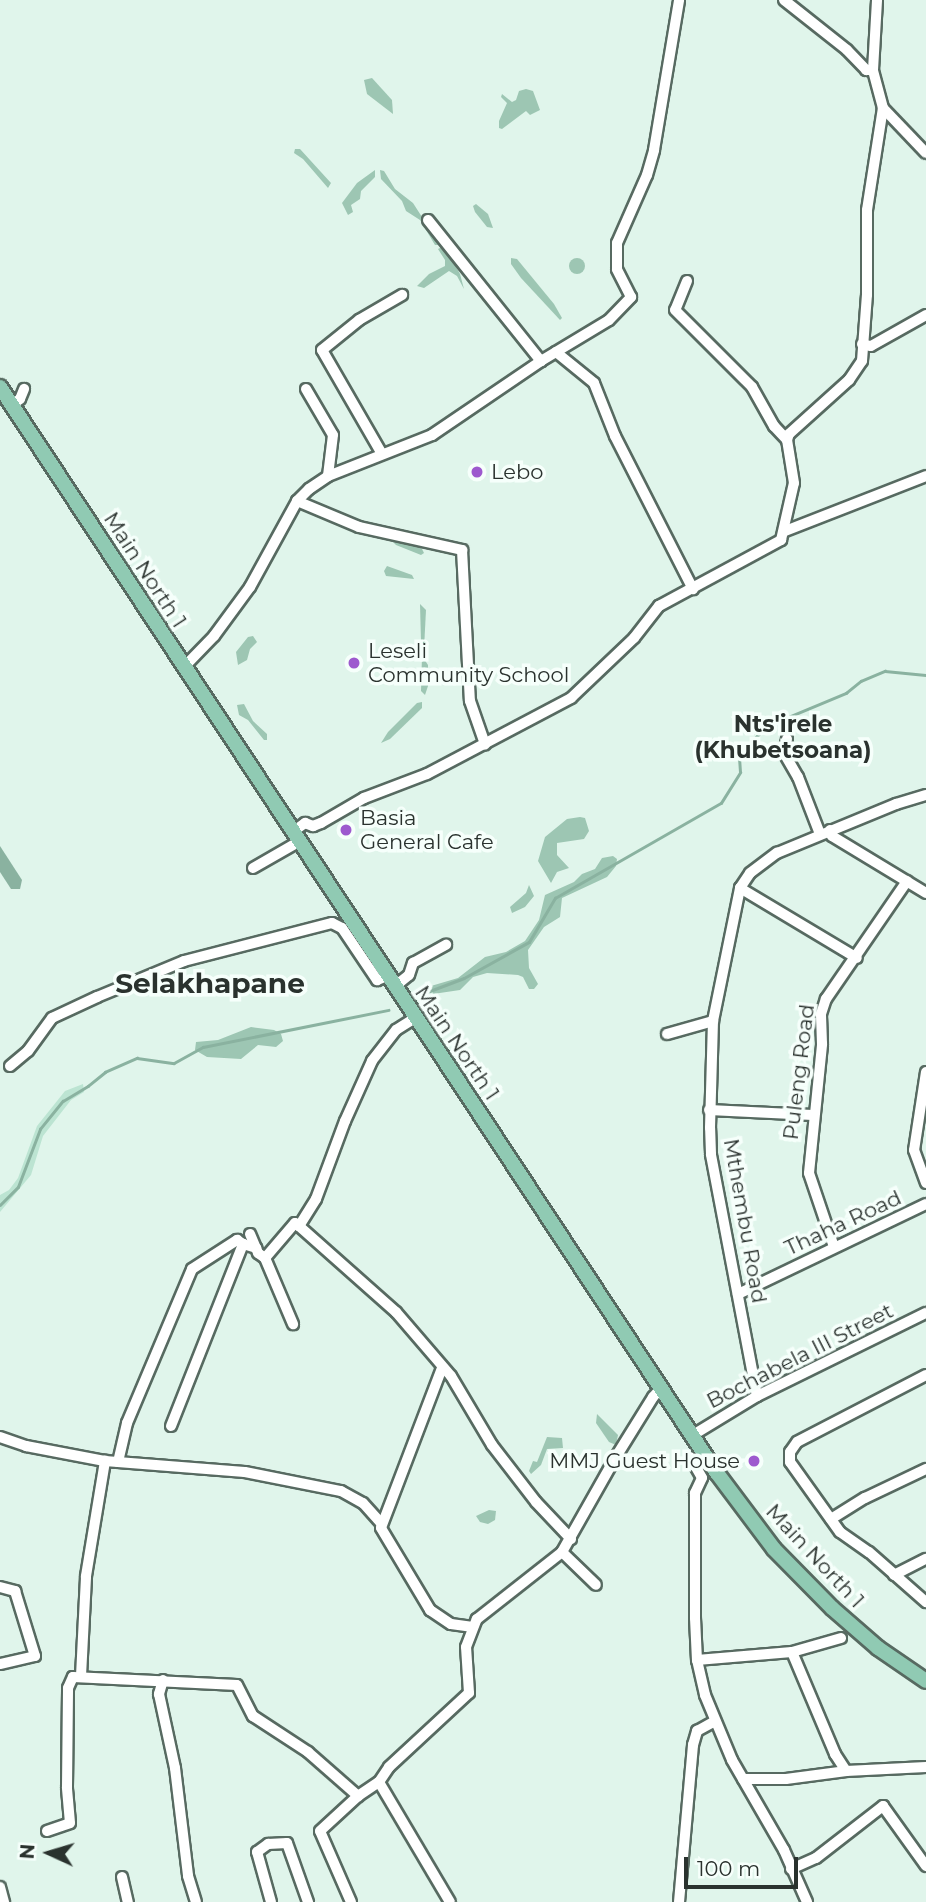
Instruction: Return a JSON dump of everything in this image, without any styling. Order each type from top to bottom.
[{"type":"main road","name":"Main North 1","points":[[0,387],[391,982],[760,1533],[807,1584],[878,1648],[926,1681]]},
{"type":"street","points":[[184,667],[214,636],[250,587],[297,501],[328,476],[432,435],[541,361],[609,320],[631,298],[617,270],[617,243],[630,217],[654,150],[680,0]]},
{"type":"street","points":[[784,0],[847,50],[866,71],[873,70]]},
{"type":"street","points":[[253,868],[297,836],[305,823],[313,826],[321,823],[364,798],[427,774],[570,698],[634,638],[659,606],[781,540],[794,483],[787,440],[789,434],[858,370],[867,295],[867,210],[883,108],[873,70],[877,0]]},
{"type":"street","points":[[883,108],[926,153]]},
{"type":"street","points":[[428,220],[541,361]]},
{"type":"street","points":[[687,281],[675,310],[752,387],[774,426],[787,440]]},
{"type":"street","points":[[382,454],[321,350],[359,320],[402,295]]},
{"type":"street","points":[[862,344],[871,346],[926,315]]},
{"type":"street","points":[[556,352],[594,383],[615,436],[674,547],[692,589]]},
{"type":"street","points":[[12,405],[20,399],[24,389]]},
{"type":"street","points":[[306,389],[334,435],[328,476]]},
{"type":"street","points":[[785,531],[926,476]]},
{"type":"street","points":[[297,501],[359,527],[462,550],[470,701],[485,744]]},
{"type":"street","points":[[787,738],[784,753],[825,832],[926,893]]},
{"type":"street","points":[[857,958],[740,888],[760,864],[825,832],[926,795]]},
{"type":"street","name":"Puleng Road","points":[[834,1247],[809,1172],[822,1044],[821,1014],[826,999],[857,958],[907,881]]},
{"type":"street","name":"Mthembu Road","points":[[740,888],[713,1021],[709,1110],[711,1154],[757,1396]]},
{"type":"street","points":[[10,1066],[28,1051],[52,1018],[184,961],[332,923],[342,928],[377,980],[391,982],[409,975],[413,964],[446,945]]},
{"type":"street","points":[[299,1226],[316,1199],[349,1110],[372,1061],[396,1030],[415,1018]]},
{"type":"street","points":[[667,1034],[713,1021]]},
{"type":"street","points":[[926,1072],[914,1150],[926,1184]]},
{"type":"street","points":[[709,1110],[813,1115]]},
{"type":"street","name":"Thaha Road","points":[[738,1294],[926,1204]]},
{"type":"street","points":[[265,1258],[295,1223],[396,1312],[451,1376],[492,1445],[557,1528],[571,1539]]},
{"type":"street","points":[[171,1426],[246,1239]]},
{"type":"street","points":[[118,1462],[127,1423],[191,1269],[237,1240],[246,1239],[265,1258],[293,1324]]},
{"type":"street","name":"Bochabela III Street","points":[[693,1435],[757,1396],[926,1313]]},
{"type":"street","points":[[442,1368],[381,1528],[430,1610],[452,1624],[473,1627]]},
{"type":"street","points":[[926,1375],[797,1442],[790,1452],[790,1462],[840,1532],[926,1602]]},
{"type":"street","points":[[351,1902],[320,1831],[358,1796],[379,1782],[389,1767],[469,1693],[466,1647],[477,1619],[562,1552],[614,1460],[662,1387]]},
{"type":"street","points":[[0,1437],[26,1446],[105,1461],[244,1472],[341,1491],[363,1503],[382,1524]]},
{"type":"street","points":[[690,1457],[702,1478],[695,1493],[697,1660],[715,1721],[743,1779],[784,1850],[807,1902]]},
{"type":"street","points":[[81,1676],[86,1576],[105,1461]]},
{"type":"street","points":[[697,1471],[710,1462]]},
{"type":"street","points":[[831,1519],[865,1498],[926,1469]]},
{"type":"street","points":[[562,1552],[596,1585]]},
{"type":"street","points":[[894,1575],[926,1559]]},
{"type":"street","points":[[0,1587],[15,1591],[35,1656],[0,1664]]},
{"type":"street","points":[[697,1660],[792,1652],[841,1638]]},
{"type":"street","points":[[792,1652],[835,1754],[846,1771]]},
{"type":"street","points":[[47,1831],[70,1823],[66,1787],[68,1688],[69,1680],[81,1676],[237,1685],[253,1716],[308,1752],[358,1796]]},
{"type":"street","points":[[163,1680],[159,1694],[175,1768],[188,1876],[196,1902]]},
{"type":"street","points":[[678,1902],[692,1745],[701,1726],[715,1721]]},
{"type":"street","points":[[743,1779],[786,1779],[846,1771],[926,1767]]},
{"type":"street","points":[[379,1782],[450,1902]]},
{"type":"street","points":[[791,1869],[816,1858],[883,1806],[926,1866]]},
{"type":"street","points":[[271,1902],[257,1852],[268,1844],[287,1843],[308,1902]]},
{"type":"street","points":[[122,1877],[128,1902]]},
{"type":"street","points":[[0,1887],[4,1902]]},
{"type":"shaded area","points":[[372,78],[392,100],[393,114],[367,94],[364,80]]},
{"type":"shaded area","points":[[519,91],[533,91],[540,110],[530,115],[526,111],[502,129],[499,128],[499,121],[507,103],[501,97],[502,94],[512,102],[516,100]]},
{"type":"shaded area","points":[[295,149],[300,149],[331,183],[328,188],[303,159],[294,153]]},
{"type":"shaded area","points":[[375,170],[375,177],[361,191],[360,199],[351,205],[353,212],[348,215],[342,203],[357,183]]},
{"type":"shaded area","points":[[380,170],[384,171],[395,189],[413,203],[440,245],[435,245],[420,220],[406,211],[402,201],[381,179]]},
{"type":"shaded area","points":[[476,204],[488,214],[493,228],[487,227],[475,212],[473,206]]},
{"type":"shaded area","points":[[442,247],[447,250],[460,274],[464,289],[457,276],[449,271],[424,288],[417,286],[429,274],[445,266],[445,260],[438,249]]},
{"type":"shaded area","points":[[511,258],[517,259],[554,304],[562,318],[560,320],[521,278],[511,264]]},
{"type":"shaded area","points":[[574,258],[580,258],[585,266],[583,272],[574,274],[569,269],[569,263]]},
{"type":"shaded area","points":[[394,538],[419,543],[424,553],[421,555],[396,545],[391,540]]},
{"type":"shaded area","points":[[387,566],[412,575],[414,579],[386,576],[384,571]]},
{"type":"shaded area","points":[[420,604],[426,610],[424,649],[421,642]]},
{"type":"shaded area","points":[[253,636],[257,642],[250,649],[247,660],[238,665],[236,652],[248,637]]},
{"type":"shaded area","points":[[422,656],[428,665],[425,695],[421,691]]},
{"type":"shaded area","points":[[422,702],[422,708],[390,739],[381,743],[388,732],[417,703]]},
{"type":"shaded area","points":[[244,704],[253,721],[267,734],[267,740],[264,740],[248,720],[239,715],[237,705]]},
{"type":"shaded area","points":[[585,818],[589,831],[584,839],[557,843],[557,855],[569,868],[557,872],[551,883],[538,861],[545,837],[567,819]]},
{"type":"shaded area","points":[[0,846],[22,880],[20,889],[11,889],[0,872]]},
{"type":"shaded area","points":[[613,856],[617,859],[616,866],[607,877],[562,898],[560,917],[544,927],[528,950],[529,968],[538,984],[534,989],[529,989],[523,977],[518,975],[487,973],[473,977],[460,990],[433,994],[431,986],[458,978],[485,957],[506,952],[525,941],[539,920],[545,895],[595,869],[602,858]]},
{"type":"shaded area","points":[[529,885],[534,896],[525,907],[512,913],[510,907],[526,893]]},
{"type":"shaded area","points":[[251,1027],[274,1030],[281,1034],[283,1041],[276,1047],[258,1045],[241,1059],[207,1057],[195,1050],[196,1042],[218,1040]]},
{"type":"shaded area","points":[[83,1084],[84,1092],[71,1100],[43,1136],[31,1175],[0,1212],[0,1195],[9,1190],[18,1178],[37,1126],[65,1091]]},
{"type":"shaded area","points":[[597,1414],[618,1435],[616,1445],[609,1442],[596,1423]]},
{"type":"shaded area","points":[[547,1437],[562,1438],[563,1448],[547,1449],[541,1465],[531,1474],[529,1471],[533,1461],[537,1462]]},
{"type":"shaded area","points":[[489,1510],[496,1511],[495,1520],[488,1524],[480,1522],[476,1516]]},
{"type":"waterway","points":[[414,997],[464,978],[529,942],[555,898],[721,803],[740,772],[739,758],[767,726],[846,693],[861,681],[885,671],[926,675]]},
{"type":"waterway","points":[[0,1205],[18,1187],[40,1129],[63,1101],[105,1072],[137,1058],[174,1063],[203,1047],[388,1010]]},
{"type":"place","name":"Lebo","points":[[477,472]]},
{"type":"place","name":"Leseli Community School","points":[[354,663]]},
{"type":"place","name":"Basia General Cafe","points":[[346,830]]},
{"type":"place","name":"MMJ Guest House","points":[[754,1461]]},
{"type":"district","name":"Nts'irele (Khubetsoana)","points":[[783,737]]},
{"type":"district","name":"Selakhapane","points":[[210,983]]}]
